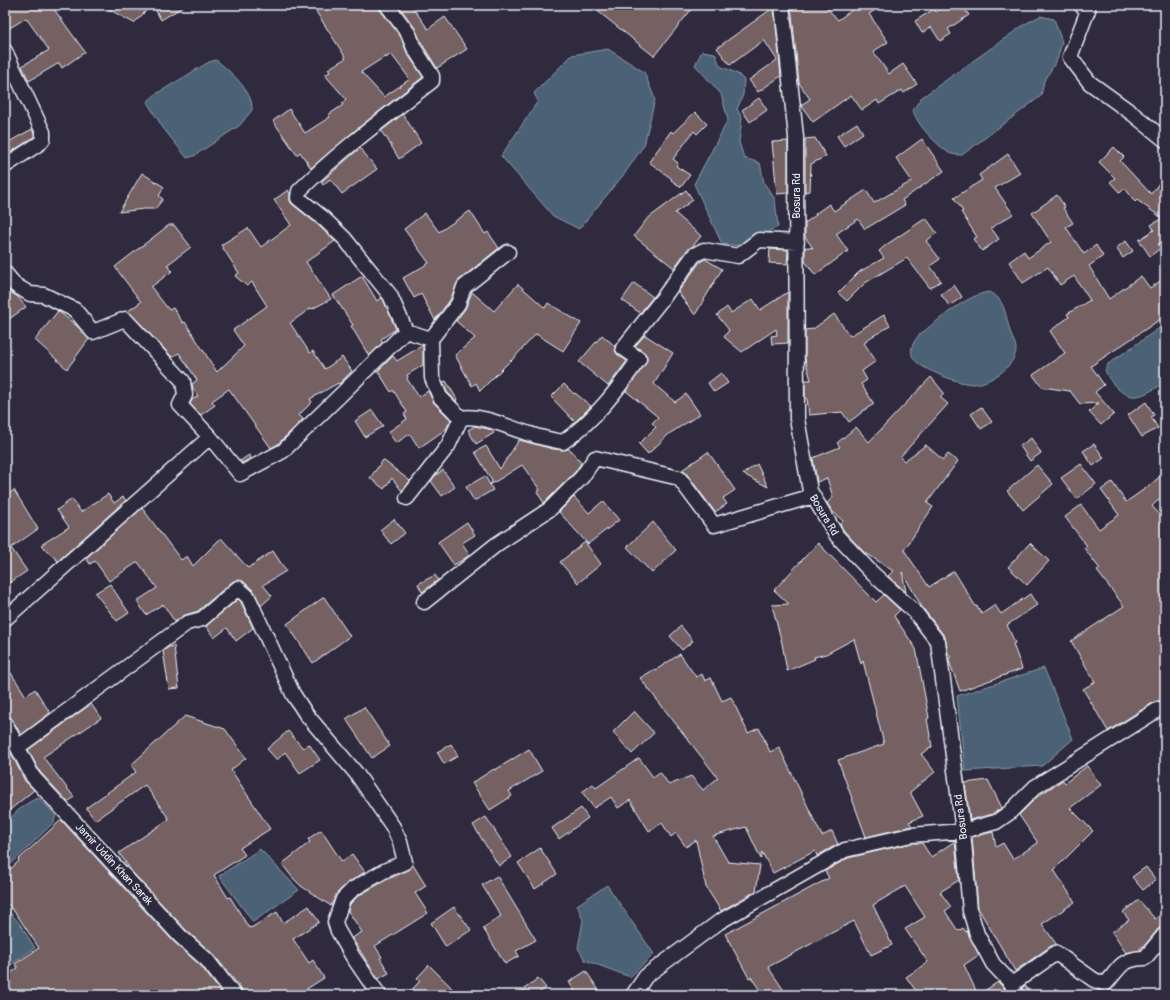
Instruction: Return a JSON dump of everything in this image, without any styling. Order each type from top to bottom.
[{"type":"street","points":[[387,5],[408,33],[414,48],[432,76],[432,80],[338,156],[310,180],[297,195],[298,198],[323,218],[345,239],[390,295],[406,331],[431,339]]},
{"type":"street","name":"Bosura Rd","points":[[782,5],[796,137],[797,419],[810,491],[837,536],[872,572],[915,612],[938,642],[963,831],[970,911],[977,934],[994,964],[1013,990]]},
{"type":"street","points":[[1081,5],[1088,10],[1070,57],[1090,83],[1133,114],[1165,140]]},
{"type":"street","points":[[5,51],[43,132],[43,139],[40,143],[5,166]]},
{"type":"street","points":[[461,418],[478,418],[532,435],[564,442],[592,418],[617,390],[639,359],[623,348],[663,298],[694,255],[704,250],[738,256],[759,240],[797,242]]},
{"type":"street","points":[[461,418],[440,397],[432,378],[431,339],[458,304],[464,287],[508,252]]},
{"type":"street","points":[[5,274],[15,285],[30,294],[44,295],[75,310],[93,332],[125,319],[183,381],[185,395],[180,405],[210,437],[240,474],[283,452],[406,331]]},
{"type":"street","points":[[407,498],[448,446],[461,418]]},
{"type":"street","points":[[5,619],[210,437]]},
{"type":"street","points":[[424,602],[497,544],[550,509],[582,477],[595,458],[679,478],[714,525],[813,496]]},
{"type":"street","points":[[18,747],[187,624],[202,619],[238,588],[248,597],[293,694],[306,714],[356,773],[393,827],[400,842],[405,862],[384,871],[353,890],[343,899],[335,922],[338,931],[353,957],[379,995]]},
{"type":"street","points":[[633,995],[646,976],[719,922],[845,850],[911,835],[963,831],[996,822],[1036,787],[1159,709],[1165,708]]},
{"type":"street","name":"Jamir Uddin Khan Sarak","points":[[5,723],[34,777],[180,936],[207,960],[234,995]]},
{"type":"street","points":[[1013,990],[1056,953],[1094,980],[1105,984],[1112,979],[1119,967],[1134,958],[1145,958],[1165,934]]},
{"type":"water","points":[[1040,16],[1054,19],[1062,42],[1057,60],[1044,81],[1041,96],[962,155],[954,155],[949,153],[928,134],[918,122],[913,110],[921,98],[1025,24]]},
{"type":"water","points":[[608,49],[644,72],[655,99],[644,145],[625,173],[579,229],[553,216],[501,156],[538,101],[534,93],[572,55]]},
{"type":"water","points":[[702,51],[715,53],[720,66],[738,74],[744,80],[743,95],[737,109],[742,118],[739,142],[744,158],[760,163],[764,183],[775,199],[778,227],[740,246],[722,244],[694,184],[728,120],[721,94],[695,65]]},
{"type":"water","points":[[216,60],[244,87],[251,100],[252,110],[240,125],[194,156],[187,158],[163,128],[147,102],[156,94],[209,62]]},
{"type":"water","points":[[989,292],[999,299],[1005,311],[1016,346],[1015,355],[1007,368],[993,378],[972,384],[960,382],[940,375],[926,368],[915,360],[911,350],[919,335],[962,303],[980,294]]},
{"type":"water","points":[[1165,324],[1165,383],[1148,393],[1137,396],[1132,396],[1122,392],[1113,384],[1107,375],[1105,370],[1108,364]]},
{"type":"water","points":[[1044,668],[1073,739],[1042,766],[965,771],[957,696]]},
{"type":"water","points":[[39,798],[56,815],[54,822],[5,870],[5,824],[25,805]]},
{"type":"water","points":[[260,849],[299,890],[253,922],[219,876]]},
{"type":"water","points":[[607,885],[654,954],[630,977],[585,960],[578,948],[583,920],[577,905]]},
{"type":"water","points":[[5,907],[20,924],[35,948],[5,969]]},
{"type":"building","points":[[5,5],[51,5],[85,52],[62,68],[59,63],[29,81],[22,66],[49,50],[26,18],[5,31]]},
{"type":"building","points":[[101,5],[152,5],[134,23]]},
{"type":"building","points":[[163,5],[186,5],[161,20],[155,9]]},
{"type":"building","points":[[322,5],[379,5],[380,10],[401,37],[407,53],[423,77],[358,128],[311,168],[300,152],[297,155],[273,121],[289,109],[305,133],[330,117],[328,115],[343,105],[342,103],[346,99],[325,75],[330,72],[328,69],[346,58],[315,10]],"holes":[[[391,54],[410,79],[384,97],[361,72]]]},
{"type":"building","points":[[398,5],[411,5],[428,29],[445,17],[467,49],[437,68],[422,44],[415,28]]},
{"type":"building","points":[[590,5],[695,5],[654,56]]},
{"type":"building","points":[[791,5],[824,5],[838,20],[859,5],[883,5],[869,14],[888,42],[874,51],[875,54],[889,74],[903,64],[917,84],[904,93],[902,90],[879,104],[877,100],[862,110],[851,95],[813,122],[801,105],[810,99],[799,83]]},
{"type":"building","points":[[946,5],[962,5],[969,15],[948,29],[951,34],[940,41],[931,27],[922,33],[915,21],[934,9],[936,12]]},
{"type":"building","points":[[774,7],[781,76],[758,92],[749,80],[777,60],[764,40],[730,65],[717,48]]},
{"type":"building","points":[[759,98],[767,110],[750,122],[742,110]]},
{"type":"building","points":[[695,112],[707,124],[697,134],[694,131],[673,159],[678,163],[676,166],[690,175],[681,187],[649,162],[671,131],[673,133]]},
{"type":"building","points":[[403,114],[421,143],[399,159],[381,131]]},
{"type":"building","points":[[857,123],[863,133],[844,146],[837,136]]},
{"type":"building","points":[[32,129],[34,137],[5,156],[5,144]]},
{"type":"building","points":[[815,138],[826,156],[811,164],[810,191],[805,192],[805,139]]},
{"type":"building","points":[[922,139],[944,171],[902,200],[905,205],[865,229],[858,219],[836,234],[848,251],[815,275],[805,261],[805,247],[813,248],[805,237],[805,223],[829,204],[834,211],[866,190],[874,203],[912,181],[896,158]]},
{"type":"building","points":[[788,141],[788,193],[777,194],[772,142]]},
{"type":"building","points":[[1114,147],[1124,157],[1120,161],[1151,194],[1165,175],[1165,247],[1162,242],[1158,244],[1161,248],[1150,256],[1139,240],[1154,230],[1151,225],[1162,218],[1137,200],[1135,202],[1125,188],[1120,193],[1110,182],[1115,178],[1099,162]]},
{"type":"building","points":[[360,148],[377,169],[342,194],[330,179],[323,185],[321,182]]},
{"type":"building","points":[[1008,154],[1020,173],[995,188],[1013,214],[991,228],[999,239],[982,251],[973,239],[977,237],[954,198],[982,180],[979,175]]},
{"type":"building","points":[[142,173],[164,187],[159,196],[163,199],[155,209],[119,212]]},
{"type":"building","points":[[288,190],[292,204],[335,241],[306,262],[331,299],[312,309],[311,308],[290,323],[310,353],[313,351],[325,369],[342,357],[352,371],[339,384],[338,383],[310,399],[312,402],[299,415],[303,419],[278,444],[271,448],[229,389],[212,401],[215,405],[201,415],[190,404],[192,400],[198,396],[193,389],[192,384],[197,380],[179,353],[172,357],[128,311],[141,302],[115,267],[169,225],[174,225],[191,247],[167,265],[172,271],[151,287],[169,310],[173,308],[183,323],[185,322],[217,372],[244,346],[233,330],[267,306],[252,282],[247,286],[235,276],[239,273],[221,245],[248,228],[261,247],[291,225],[274,200]]},
{"type":"building","points":[[686,190],[693,200],[675,213],[701,236],[693,246],[687,250],[674,268],[634,236],[647,219]]},
{"type":"building","points":[[1057,195],[1065,207],[1063,208],[1073,223],[1066,227],[1084,254],[1096,245],[1103,256],[1089,266],[1109,299],[1141,276],[1150,288],[1165,278],[1165,316],[1091,366],[1104,385],[1095,392],[1114,414],[1101,425],[1089,412],[1099,403],[1080,404],[1070,391],[1042,387],[1033,375],[1065,353],[1050,331],[1069,317],[1067,314],[1090,300],[1074,276],[1060,285],[1048,267],[1023,283],[1009,262],[1024,251],[1028,258],[1051,242],[1032,213]]},
{"type":"building","points":[[470,211],[485,234],[488,232],[499,248],[458,281],[450,300],[435,320],[421,294],[414,298],[403,278],[429,263],[404,229],[425,213],[439,232]]},
{"type":"building","points":[[926,218],[937,233],[926,241],[940,259],[930,266],[941,281],[930,288],[907,258],[865,283],[847,301],[838,293],[859,272],[884,258],[879,251],[886,245]]},
{"type":"building","points":[[1126,241],[1133,251],[1123,258],[1116,248]]},
{"type":"building","points":[[770,249],[788,250],[787,264],[769,263]]},
{"type":"building","points":[[705,259],[722,269],[695,315],[678,292],[700,262]]},
{"type":"building","points":[[362,276],[377,301],[382,298],[383,299],[396,329],[381,339],[383,342],[369,356],[351,326],[353,325],[333,295]]},
{"type":"building","points":[[634,283],[653,297],[640,313],[622,300]]},
{"type":"building","points":[[518,284],[545,308],[548,303],[581,323],[563,351],[536,334],[480,391],[476,383],[472,386],[455,355],[475,338],[456,321],[465,309],[472,292],[494,311]]},
{"type":"building","points":[[954,285],[962,297],[949,306],[941,294]]},
{"type":"building","points":[[5,286],[10,292],[18,297],[26,307],[5,322]]},
{"type":"building","points":[[788,292],[788,343],[772,344],[771,336],[777,335],[776,329],[742,352],[724,337],[729,330],[717,315],[727,307],[731,313],[753,299],[760,310]]},
{"type":"building","points":[[58,311],[77,326],[89,339],[67,369],[35,340]]},
{"type":"building","points":[[834,314],[850,336],[884,315],[890,326],[866,340],[867,341],[864,343],[876,361],[862,371],[867,380],[861,384],[874,404],[849,422],[842,412],[809,415],[807,398],[805,398],[805,380],[811,380],[805,359],[805,330],[813,329]]},
{"type":"building","points":[[602,335],[615,346],[615,351],[618,355],[627,361],[608,386],[579,362]]},
{"type":"building","points":[[645,335],[673,353],[654,384],[675,402],[686,394],[700,414],[669,434],[648,454],[639,444],[656,427],[652,423],[658,417],[626,391],[647,360],[647,356],[644,352],[635,346]]},
{"type":"building","points":[[423,345],[423,365],[407,375],[407,379],[419,397],[428,391],[434,403],[451,420],[446,429],[419,448],[410,434],[396,443],[388,432],[407,419],[404,414],[407,412],[393,390],[391,392],[378,371],[393,356],[397,361]]},
{"type":"building","points":[[721,373],[728,383],[714,392],[708,383]]},
{"type":"building","points":[[931,377],[944,393],[940,397],[948,404],[900,457],[904,461],[926,445],[943,460],[948,454],[958,461],[927,503],[933,507],[904,550],[929,587],[954,571],[976,607],[977,606],[982,614],[995,605],[1001,614],[1030,594],[1037,605],[1007,625],[1015,643],[1013,644],[1022,669],[960,691],[949,661],[949,658],[951,657],[948,653],[945,637],[922,607],[902,572],[906,592],[888,576],[893,571],[863,551],[844,531],[840,524],[843,521],[832,511],[827,503],[833,497],[827,478],[817,482],[813,458],[840,447],[837,443],[856,427],[869,442]]},
{"type":"building","points":[[446,381],[457,399],[457,402],[447,392],[443,382]]},
{"type":"building","points":[[564,384],[574,394],[575,393],[591,406],[575,422],[551,397]]},
{"type":"building","points":[[1146,402],[1154,415],[1151,417],[1158,428],[1142,437],[1128,415]]},
{"type":"building","points":[[981,407],[992,422],[981,429],[971,414]]},
{"type":"building","points":[[372,410],[383,426],[365,437],[355,421]]},
{"type":"building","points":[[475,426],[492,430],[494,433],[476,444],[468,430]]},
{"type":"building","points":[[1031,438],[1041,453],[1030,461],[1020,446]]},
{"type":"building","points":[[519,440],[553,449],[568,449],[572,451],[581,463],[575,472],[544,503],[537,492],[540,490],[522,465],[490,485],[492,481],[475,452],[486,446],[500,469]]},
{"type":"building","points":[[1094,444],[1104,458],[1093,466],[1083,451]]},
{"type":"building","points":[[708,452],[735,490],[723,498],[727,504],[715,512],[686,473],[682,470]]},
{"type":"building","points":[[249,455],[251,458],[242,463],[240,461]]},
{"type":"building","points":[[383,460],[410,481],[402,491],[392,478],[384,489],[370,478]]},
{"type":"building","points":[[757,464],[768,487],[743,474]]},
{"type":"building","points":[[1081,464],[1096,484],[1077,499],[1061,478]]},
{"type":"building","points":[[1037,465],[1053,484],[1023,510],[1007,491]]},
{"type":"building","points":[[443,470],[455,487],[442,496],[431,481]]},
{"type":"building","points":[[1165,472],[1165,494],[1152,506],[1165,521],[1165,700],[1154,702],[1108,731],[1083,689],[1095,682],[1071,641],[1124,606],[1097,571],[1100,569],[1084,548],[1087,546],[1065,517],[1081,505],[1099,529],[1119,515],[1101,490],[1112,482],[1126,502],[1149,486]]},
{"type":"building","points":[[485,476],[493,490],[474,501],[466,487]]},
{"type":"building","points":[[14,490],[38,529],[11,548],[27,571],[5,586],[5,497]]},
{"type":"building","points":[[108,494],[114,503],[123,497],[126,500],[58,561],[41,545],[69,527],[57,510],[72,499],[81,512]]},
{"type":"building","points":[[574,497],[589,513],[603,501],[619,520],[588,544],[559,512]]},
{"type":"building","points":[[142,508],[181,560],[187,556],[193,566],[221,538],[248,568],[273,551],[286,571],[263,585],[272,596],[261,606],[254,591],[243,581],[236,580],[198,611],[185,615],[175,622],[163,604],[146,615],[137,601],[157,588],[138,562],[109,581],[95,561],[90,564],[86,558]]},
{"type":"building","points":[[394,519],[405,533],[391,544],[380,530]]},
{"type":"building","points":[[467,522],[475,535],[462,543],[470,555],[454,565],[438,542]]},
{"type":"building","points":[[653,522],[676,550],[652,573],[627,547]]},
{"type":"building","points":[[585,542],[601,564],[578,583],[560,562]]},
{"type":"building","points":[[818,543],[876,602],[884,595],[900,610],[894,616],[916,649],[929,718],[927,719],[932,747],[921,754],[935,772],[910,792],[923,816],[909,822],[912,826],[866,837],[838,760],[884,744],[863,661],[861,664],[854,639],[826,654],[814,657],[815,659],[787,671],[782,643],[772,605],[789,604],[774,590]]},
{"type":"building","points":[[1030,543],[1049,561],[1027,585],[1008,567]]},
{"type":"building","points":[[435,575],[438,580],[422,592],[418,584]]},
{"type":"building","points":[[110,584],[129,613],[117,621],[95,593]]},
{"type":"building","points":[[324,597],[350,636],[313,663],[287,624]]},
{"type":"building","points":[[238,599],[241,602],[253,628],[236,641],[227,628],[214,638],[206,626]]},
{"type":"building","points":[[681,626],[693,641],[682,650],[670,636]]},
{"type":"building","points":[[174,646],[179,688],[169,689],[163,651]]},
{"type":"building","points":[[680,654],[696,677],[702,674],[705,681],[711,678],[722,701],[731,697],[748,733],[759,728],[770,752],[779,747],[822,836],[832,831],[838,844],[817,856],[815,851],[773,873],[762,852],[761,859],[746,827],[713,836],[728,862],[760,865],[756,891],[721,911],[706,887],[696,840],[686,847],[676,833],[671,837],[662,823],[649,831],[630,800],[618,808],[611,797],[594,808],[582,792],[593,784],[596,788],[639,758],[653,777],[660,772],[669,785],[691,776],[703,790],[718,778],[640,678],[655,669],[656,670]]},
{"type":"building","points":[[5,664],[26,696],[35,689],[50,713],[21,735],[12,719],[5,715]]},
{"type":"building","points":[[91,704],[101,718],[43,757],[74,797],[68,802],[40,772],[28,750]]},
{"type":"building","points":[[364,707],[390,746],[372,758],[346,719]]},
{"type":"building","points":[[634,711],[654,733],[632,754],[613,732]]},
{"type":"building","points":[[185,716],[225,729],[246,758],[231,770],[270,829],[240,848],[245,855],[214,875],[228,898],[230,897],[249,928],[277,912],[283,923],[309,906],[319,922],[293,939],[309,963],[313,960],[324,978],[297,995],[244,995],[239,986],[214,955],[186,930],[132,872],[119,853],[169,819],[145,785],[95,820],[86,808],[136,772],[131,765]]},
{"type":"building","points":[[288,731],[303,748],[309,744],[320,760],[300,773],[285,752],[277,760],[267,749]]},
{"type":"building","points":[[5,741],[25,781],[34,790],[5,814]]},
{"type":"building","points":[[451,744],[458,756],[444,764],[437,752]]},
{"type":"building","points":[[529,749],[542,771],[509,791],[512,796],[490,810],[472,783]]},
{"type":"building","points":[[1087,766],[1101,785],[1070,808],[1093,831],[1054,870],[1075,902],[1042,924],[1057,945],[1051,946],[1015,971],[978,908],[972,837],[993,832],[996,847],[1003,843],[1013,859],[1038,843],[1019,815],[1038,796],[1063,780],[1065,783]]},
{"type":"building","points":[[988,780],[1002,808],[992,814],[970,820],[965,783]]},
{"type":"building","points":[[581,808],[588,818],[559,839],[552,828]]},
{"type":"building","points":[[486,817],[512,857],[499,866],[473,825]]},
{"type":"building","points":[[61,820],[174,942],[201,966],[223,995],[5,995],[5,977],[18,968],[15,964],[39,948],[17,915],[5,901],[5,874]]},
{"type":"building","points":[[321,830],[342,862],[352,854],[365,872],[349,882],[337,893],[331,906],[301,886],[282,864],[310,842],[308,839]]},
{"type":"building","points":[[955,841],[959,880],[940,892],[951,907],[945,911],[958,931],[963,928],[966,932],[967,931],[979,955],[964,965],[978,995],[919,995],[906,977],[928,962],[905,929],[925,917],[905,886],[873,905],[892,945],[871,955],[854,921],[768,967],[787,995],[763,995],[751,977],[749,978],[725,934],[829,878],[825,871],[848,858],[912,843],[922,843],[931,857]]},
{"type":"building","points":[[540,848],[557,874],[535,889],[518,863]]},
{"type":"building","points":[[413,865],[426,886],[415,893],[428,913],[375,946],[389,973],[378,979],[352,938],[362,932],[348,911],[350,904],[358,896],[388,879],[409,870]]},
{"type":"building","points":[[1146,867],[1156,880],[1143,890],[1132,877]]},
{"type":"building","points":[[497,876],[536,940],[516,951],[519,956],[505,964],[483,928],[501,916],[482,885]]},
{"type":"building","points":[[1139,900],[1155,919],[1165,911],[1165,926],[1158,929],[1145,945],[1140,948],[1141,950],[1126,953],[1112,932],[1129,920],[1123,912]]},
{"type":"building","points":[[454,907],[471,930],[446,947],[431,923]]},
{"type":"building","points":[[429,965],[458,995],[407,995],[420,981],[417,978]]},
{"type":"building","points":[[586,971],[602,995],[577,995],[569,982]]},
{"type":"building","points":[[538,978],[546,988],[536,995],[517,995]]},
{"type":"building","points":[[998,982],[1004,988],[1006,995],[978,995]]},
{"type":"building","points":[[1025,985],[1031,995],[1023,995],[1022,988]]}]
